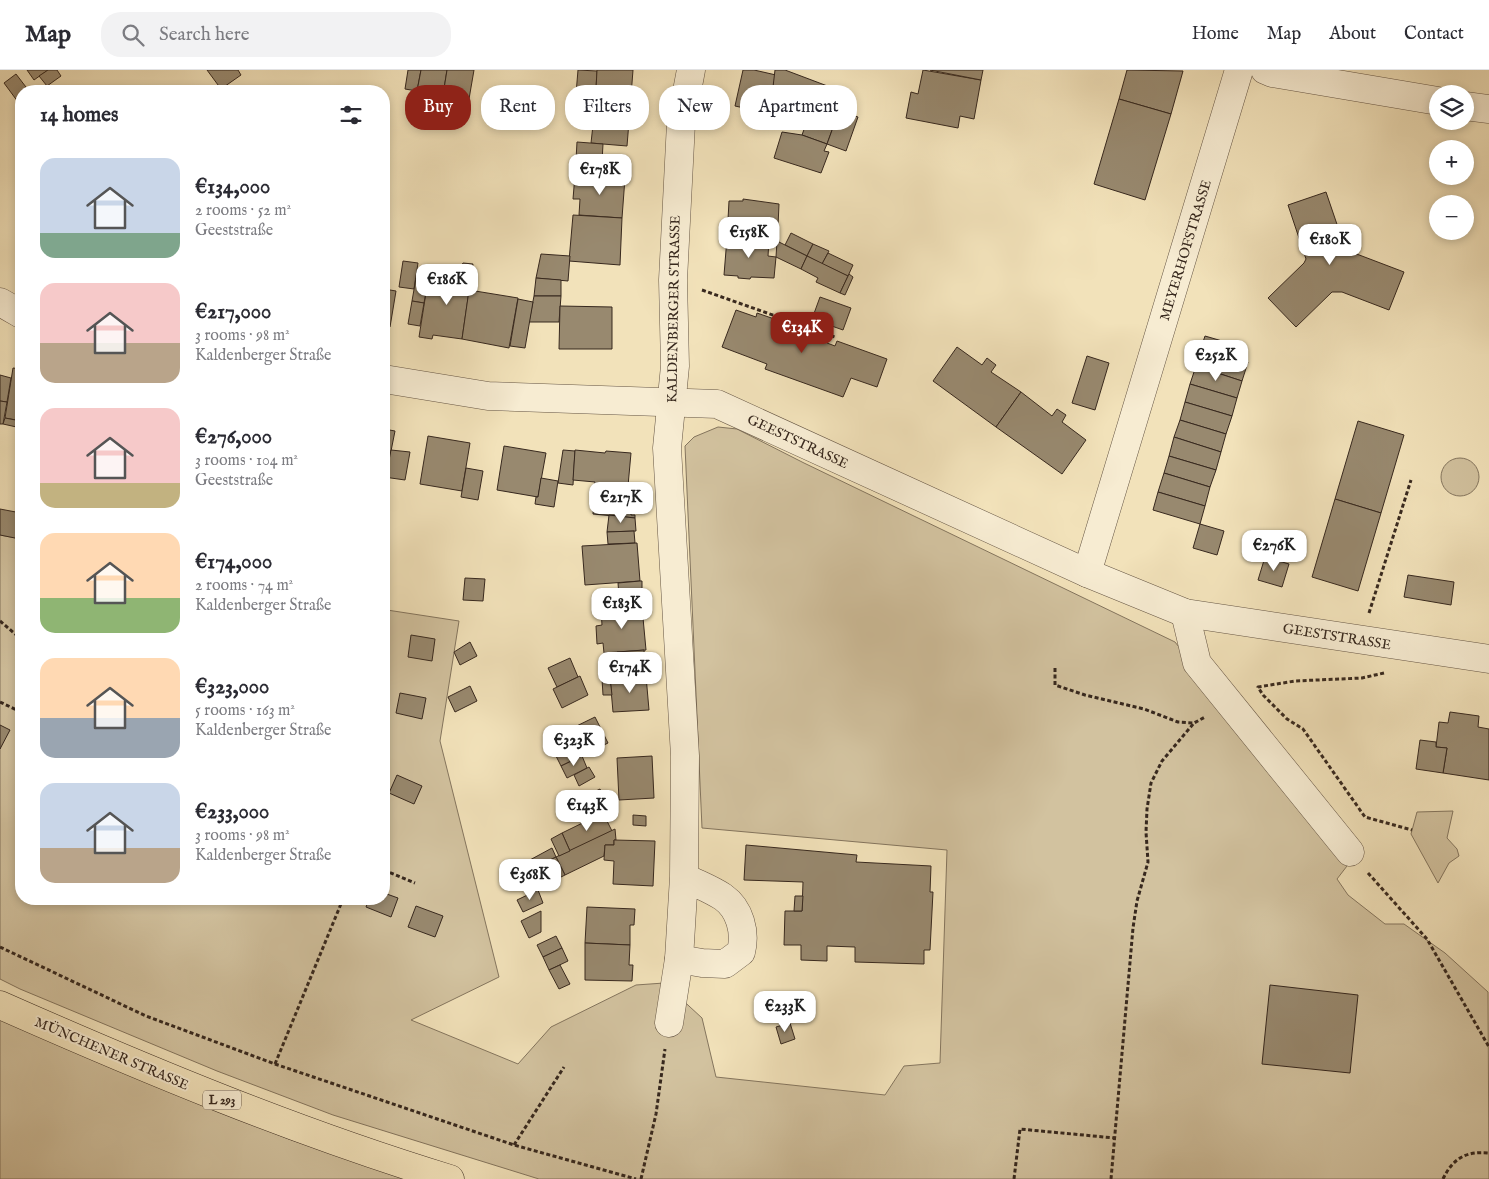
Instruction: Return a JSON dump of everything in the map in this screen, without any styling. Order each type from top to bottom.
[{"type":"highway","name":"MÜNCHENER STRASSE","points":[[0,1005],[114,1056],[249,1110],[404,1165],[450,1179]]},
{"type":"street","name":"KALDENBERGER STRASSE","points":[[669,1023],[679,959],[684,877],[685,756],[667,448],[675,366],[673,280],[680,123],[690,70]]},
{"type":"street","name":"MEYERHOFSTRASSE","points":[[1087,573],[1239,70]]},
{"type":"street","points":[[1264,70],[1272,73],[1429,99]]},
{"type":"street","points":[[1474,108],[1489,110]]},
{"type":"street","points":[[0,302],[15,311]]},
{"type":"street","name":"GEESTSTRASSE","points":[[390,380],[488,396],[717,404],[1087,573],[1185,613],[1489,659]]},
{"type":"street","points":[[1185,613],[1197,662],[1350,852]]},
{"type":"street","points":[[679,959],[725,964],[741,952],[744,941],[744,932],[737,913],[724,897],[684,877]]},
{"type":"path","points":[[673,280],[835,337]]},
{"type":"path","points":[[1361,640],[1411,480]]},
{"type":"path","points":[[0,621],[15,634]]},
{"type":"path","points":[[1394,645],[1390,671],[1362,678],[1295,681],[1258,687],[1263,695],[1287,719],[1303,729],[1365,817],[1412,830]]},
{"type":"path","points":[[1054,668],[1055,685],[1085,695],[1144,709],[1178,722],[1194,723]]},
{"type":"path","points":[[1111,1179],[1133,928],[1137,901],[1148,862],[1146,832],[1151,783],[1162,761],[1194,723],[1214,712],[1227,701]]},
{"type":"path","points":[[0,702],[15,709]]},
{"type":"path","points":[[1350,852],[1427,939],[1489,1047]]},
{"type":"path","points":[[390,873],[415,883]]},
{"type":"path","points":[[275,1064],[340,905]]},
{"type":"path","points":[[0,947],[146,1016],[275,1064],[514,1145],[636,1179]]},
{"type":"path","points":[[641,1179],[656,1114],[669,1023]]},
{"type":"path","points":[[514,1145],[564,1067]]},
{"type":"path","points":[[1014,1179],[1020,1128],[1114,1138]]},
{"type":"path","points":[[1443,1179],[1448,1169],[1459,1158],[1476,1152],[1489,1153]]},
{"type":"shaded area","points":[[718,427],[737,429],[1175,642],[1303,805],[1347,866],[1337,879],[1348,895],[1385,924],[1404,924],[1445,953],[1488,992],[1489,1179],[539,1179],[333,1115],[217,1071],[0,979],[0,535],[15,538],[15,905],[390,905],[390,610],[459,621],[440,741],[499,977],[411,1020],[518,1064],[551,1027],[636,985],[664,983],[702,1018],[716,1077],[885,1095],[904,1066],[940,1063],[947,850],[702,828],[685,446],[694,437]]},
{"type":"shaded area","points":[[1460,458],[1473,464],[1479,477],[1473,490],[1460,496],[1447,490],[1441,477],[1447,464]]},
{"type":"shaded area","points":[[1453,811],[1447,838],[1457,849],[1459,856],[1449,863],[1438,883],[1411,834],[1417,812]]},
{"type":"shaded area","points":[[0,1019],[143,1081],[289,1139],[410,1179],[0,1179]]},
{"type":"building","points":[[27,70],[48,70],[34,80]]},
{"type":"building","points":[[48,70],[57,70],[61,76],[46,85],[39,76]]},
{"type":"building","points":[[207,70],[238,70],[241,75],[227,85],[218,85]]},
{"type":"building","points":[[408,70],[421,70],[418,85],[406,85]]},
{"type":"building","points":[[421,70],[447,70],[445,85],[418,85]]},
{"type":"building","points":[[447,70],[474,70],[471,87],[471,85],[445,85]]},
{"type":"building","points":[[578,70],[597,71],[596,85],[577,85]]},
{"type":"building","points":[[597,70],[633,70],[632,85],[596,85]]},
{"type":"building","points":[[743,70],[754,70],[776,75],[774,85],[740,85],[740,107],[735,106]]},
{"type":"building","points":[[775,70],[785,70],[825,85],[773,85]]},
{"type":"building","points":[[923,70],[981,80],[974,119],[960,116],[958,128],[906,118],[911,92],[918,94]]},
{"type":"building","points":[[930,70],[983,70],[981,80]]},
{"type":"building","points":[[1127,70],[1183,71],[1171,114],[1119,99]]},
{"type":"building","points":[[16,74],[24,85],[15,85],[15,98],[4,83]]},
{"type":"building","points":[[1119,99],[1171,114],[1145,200],[1094,184]]},
{"type":"building","points":[[592,130],[628,130],[627,146],[591,143]]},
{"type":"building","points":[[804,130],[832,130],[827,144],[802,135]]},
{"type":"building","points":[[832,130],[853,130],[846,151],[827,144]]},
{"type":"building","points":[[782,132],[802,135],[827,144],[824,151],[829,152],[821,173],[774,158]]},
{"type":"building","points":[[577,142],[603,144],[602,162],[576,160]]},
{"type":"building","points":[[576,160],[602,162],[601,176],[575,175]]},
{"type":"building","points":[[602,162],[604,162],[603,171],[611,174],[611,177],[601,176]]},
{"type":"building","points":[[575,175],[625,178],[622,218],[579,215],[580,199],[573,199]]},
{"type":"building","points":[[1326,192],[1343,242],[1354,253],[1404,272],[1389,310],[1342,292],[1332,292],[1296,327],[1268,298],[1306,259],[1288,205]]},
{"type":"building","points":[[743,199],[779,204],[778,226],[770,225],[769,240],[727,238],[729,201],[743,201]]},
{"type":"building","points":[[573,215],[622,218],[620,265],[569,261]]},
{"type":"building","points":[[791,233],[813,244],[807,256],[785,245]]},
{"type":"building","points":[[727,238],[769,240],[768,256],[776,257],[774,278],[751,277],[750,279],[724,275]]},
{"type":"building","points":[[777,241],[807,256],[801,269],[776,257]]},
{"type":"building","points":[[813,244],[829,251],[822,264],[807,256]]},
{"type":"building","points":[[828,253],[853,265],[848,276],[822,264]]},
{"type":"building","points":[[541,254],[570,256],[568,281],[536,278]]},
{"type":"building","points":[[807,256],[848,276],[840,293],[816,282],[818,278],[801,269]]},
{"type":"building","points":[[403,261],[418,263],[414,289],[399,287]]},
{"type":"building","points":[[463,263],[473,264],[462,339],[433,335],[432,339],[419,337],[428,280],[450,283]]},
{"type":"building","points":[[849,274],[853,277],[845,295],[840,293]]},
{"type":"building","points":[[416,278],[428,280],[424,303],[412,301]]},
{"type":"building","points":[[536,278],[561,280],[561,296],[534,296]]},
{"type":"building","points":[[390,290],[396,291],[390,327]]},
{"type":"building","points":[[469,290],[518,298],[509,348],[462,339]]},
{"type":"building","points":[[534,296],[561,296],[559,322],[529,322]]},
{"type":"building","points":[[820,297],[851,308],[843,330],[812,319]]},
{"type":"building","points":[[518,299],[533,302],[525,348],[510,346]]},
{"type":"building","points":[[412,301],[424,303],[420,326],[408,324]]},
{"type":"building","points":[[560,306],[612,307],[612,349],[559,349]]},
{"type":"building","points":[[736,310],[756,317],[757,313],[829,338],[827,343],[835,346],[837,341],[887,359],[877,387],[851,378],[843,397],[765,369],[767,364],[722,347]]},
{"type":"building","points":[[1205,336],[1229,343],[1225,355],[1201,348]]},
{"type":"building","points":[[957,347],[982,365],[987,358],[996,365],[991,372],[1021,392],[996,427],[933,381]]},
{"type":"building","points":[[1201,348],[1248,362],[1242,381],[1196,366]]},
{"type":"building","points":[[1087,356],[1109,363],[1095,410],[1072,403]]},
{"type":"building","points":[[1196,366],[1242,381],[1237,398],[1190,384]]},
{"type":"building","points":[[13,368],[15,368],[15,420],[5,418]]},
{"type":"building","points":[[0,375],[11,378],[7,402],[0,401]]},
{"type":"building","points":[[1190,384],[1237,398],[1232,416],[1185,402]]},
{"type":"building","points":[[1021,392],[1052,416],[1057,409],[1066,415],[1062,422],[1086,440],[1062,474],[996,427]]},
{"type":"building","points":[[0,401],[7,402],[3,424],[0,424]]},
{"type":"building","points":[[1185,402],[1232,416],[1226,434],[1180,420]]},
{"type":"building","points":[[5,418],[15,420],[15,427],[3,424]]},
{"type":"building","points":[[1180,420],[1226,434],[1221,452],[1174,437]]},
{"type":"building","points":[[1358,421],[1404,435],[1381,513],[1335,499]]},
{"type":"building","points":[[390,430],[395,431],[390,456]]},
{"type":"building","points":[[428,436],[470,443],[462,491],[420,484]]},
{"type":"building","points":[[1174,437],[1221,452],[1216,470],[1169,456]]},
{"type":"building","points":[[504,446],[546,453],[538,497],[497,490]]},
{"type":"building","points":[[391,450],[410,452],[405,480],[390,478]]},
{"type":"building","points":[[563,450],[575,451],[573,485],[558,483]]},
{"type":"building","points":[[575,450],[631,453],[628,486],[633,486],[631,515],[635,515],[635,518],[593,514],[595,482],[573,480]]},
{"type":"building","points":[[1169,456],[1216,470],[1210,487],[1164,473]]},
{"type":"building","points":[[466,468],[483,471],[478,500],[461,497]]},
{"type":"building","points":[[1164,473],[1210,487],[1205,506],[1158,492]]},
{"type":"building","points":[[541,478],[558,481],[554,507],[535,504]]},
{"type":"building","points":[[1158,492],[1205,506],[1200,524],[1153,510]]},
{"type":"building","points":[[1335,499],[1381,513],[1358,591],[1312,577]]},
{"type":"building","points":[[0,509],[15,512],[15,538],[0,535]]},
{"type":"building","points":[[609,515],[635,518],[636,531],[607,532]]},
{"type":"building","points":[[1200,524],[1224,531],[1217,555],[1193,548]]},
{"type":"building","points":[[634,531],[635,543],[608,544],[607,532]]},
{"type":"building","points":[[637,543],[640,581],[585,585],[582,546]]},
{"type":"building","points":[[1265,557],[1289,564],[1282,587],[1258,580]]},
{"type":"building","points":[[1408,575],[1454,582],[1451,605],[1404,597]]},
{"type":"building","points":[[465,578],[485,579],[483,601],[463,600]]},
{"type":"building","points":[[642,581],[642,594],[619,596],[618,583]]},
{"type":"building","points":[[642,607],[646,650],[604,653],[603,643],[597,644],[596,626],[602,625],[601,609]]},
{"type":"building","points":[[411,635],[435,639],[432,661],[408,657]]},
{"type":"building","points":[[470,642],[477,656],[460,665],[454,652]]},
{"type":"building","points":[[644,650],[645,665],[618,667],[617,652]]},
{"type":"building","points":[[570,658],[578,677],[557,687],[548,668]]},
{"type":"building","points":[[580,676],[588,695],[562,708],[553,689]]},
{"type":"building","points":[[646,676],[649,710],[613,712],[610,678]]},
{"type":"building","points":[[610,678],[612,695],[603,695],[602,679]]},
{"type":"building","points":[[470,686],[477,701],[455,712],[448,697]]},
{"type":"building","points":[[400,693],[426,698],[422,719],[396,713]]},
{"type":"building","points":[[1450,712],[1479,716],[1478,727],[1489,729],[1489,780],[1443,773],[1447,748],[1436,747],[1439,722],[1448,723]]},
{"type":"building","points":[[595,717],[608,743],[561,766],[548,740]]},
{"type":"building","points":[[0,725],[10,730],[0,749]]},
{"type":"building","points":[[1420,740],[1436,742],[1436,747],[1447,748],[1443,773],[1416,769]]},
{"type":"building","points":[[582,756],[587,768],[567,778],[561,766]]},
{"type":"building","points":[[652,756],[654,798],[619,800],[617,758]]},
{"type":"building","points":[[589,767],[595,777],[579,786],[574,775]]},
{"type":"building","points":[[397,775],[422,786],[414,804],[390,793]]},
{"type":"building","points":[[600,789],[606,801],[584,809],[582,805],[575,807],[573,802]]},
{"type":"building","points":[[603,813],[612,831],[570,851],[562,833]]},
{"type":"building","points":[[633,815],[646,816],[646,826],[633,825]]},
{"type":"building","points":[[615,829],[616,840],[614,840],[614,845],[605,845],[604,856],[565,875],[556,857]]},
{"type":"building","points":[[562,833],[570,851],[559,856],[551,839]]},
{"type":"building","points":[[614,840],[655,841],[653,886],[613,884],[614,861],[604,860],[605,845],[614,845]]},
{"type":"building","points":[[746,845],[857,855],[856,862],[931,866],[930,892],[933,892],[930,950],[924,950],[924,964],[855,962],[855,947],[827,946],[827,961],[801,960],[801,945],[784,945],[785,911],[802,911],[803,882],[744,880]]},
{"type":"building","points":[[552,848],[556,857],[532,869],[528,861]]},
{"type":"building","points":[[556,857],[565,875],[545,885],[536,867]]},
{"type":"building","points":[[536,867],[540,874],[528,879],[525,873]]},
{"type":"building","points":[[538,890],[543,903],[523,912],[517,900]]},
{"type":"building","points":[[390,895],[398,898],[391,917],[366,907],[367,905],[390,905]]},
{"type":"building","points":[[795,896],[803,896],[802,911],[794,911]]},
{"type":"building","points":[[416,906],[443,916],[435,937],[408,927]]},
{"type":"building","points":[[587,907],[635,909],[634,925],[630,925],[630,945],[585,943]]},
{"type":"building","points":[[541,911],[541,932],[529,938],[521,921]]},
{"type":"building","points":[[556,936],[562,948],[543,957],[537,945]]},
{"type":"building","points":[[585,943],[630,945],[629,965],[633,965],[632,981],[585,980]]},
{"type":"building","points":[[562,948],[568,961],[549,970],[543,957]]},
{"type":"building","points":[[560,965],[570,984],[559,989],[549,970]]},
{"type":"building","points":[[1270,985],[1358,995],[1350,1073],[1262,1064]]},
{"type":"building","points":[[790,1023],[795,1039],[781,1044],[776,1027]]}]
